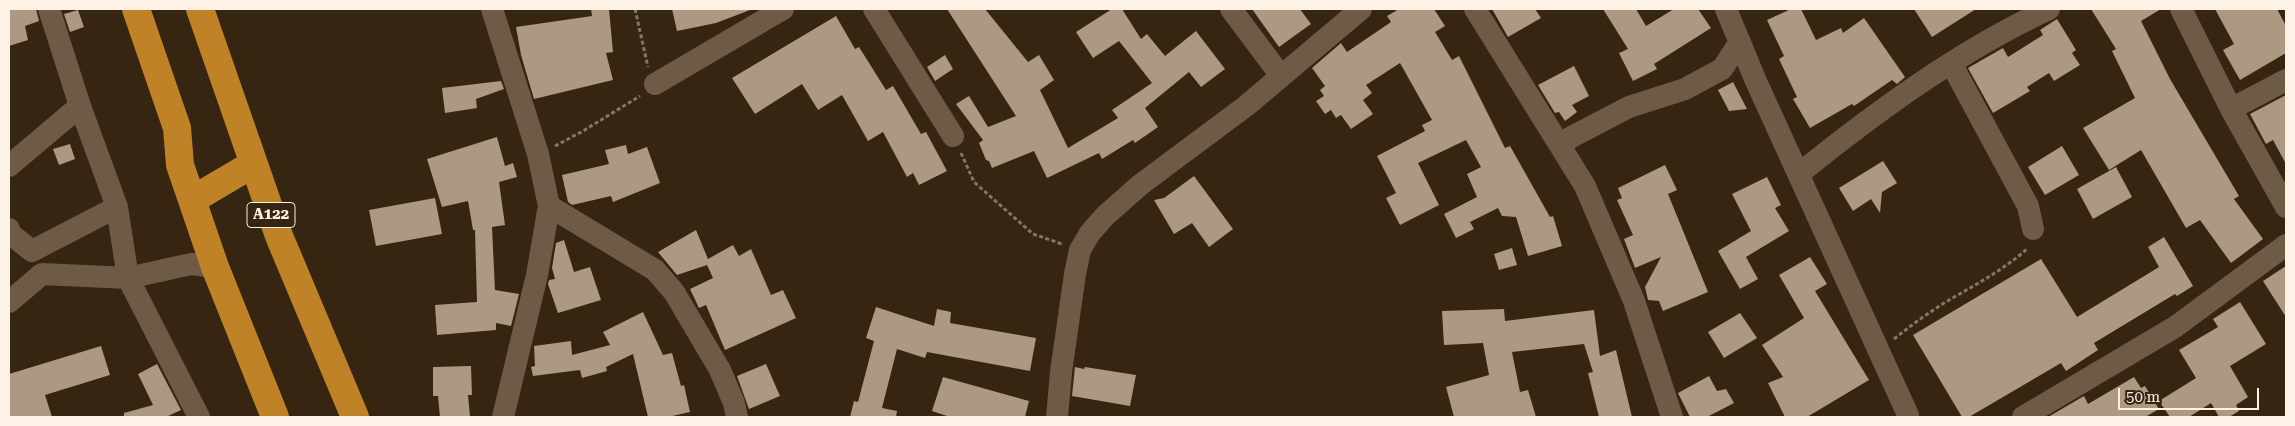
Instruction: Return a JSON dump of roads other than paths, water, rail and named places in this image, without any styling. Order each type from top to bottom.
[{"type":"highway","points":[[136,9],[177,128],[180,165],[215,267],[275,417]]},
{"type":"highway","name":"A122","points":[[200,9],[252,164],[279,236],[355,417]]},
{"type":"highway","points":[[192,200],[252,164]]},
{"type":"street","points":[[49,9],[80,106],[117,207],[128,278],[199,417]]},
{"type":"street","points":[[492,9],[538,154],[549,206],[515,417]]},
{"type":"street","points":[[655,84],[783,9]]},
{"type":"street","points":[[874,9],[953,136]]},
{"type":"street","points":[[1231,9],[1281,76]]},
{"type":"street","points":[[1057,417],[1061,372],[1080,250],[1090,233],[1112,210],[1281,76],[1360,9]]},
{"type":"street","points":[[1475,9],[1585,186],[1634,301],[1672,417]]},
{"type":"street","points":[[1726,9],[1910,416]]},
{"type":"street","points":[[1800,173],[1858,127],[1951,64],[2009,17],[2049,9]]},
{"type":"street","points":[[2181,9],[2232,109],[2286,207]]},
{"type":"street","points":[[1560,143],[1629,107],[1685,89],[1722,69],[1740,42]]},
{"type":"street","points":[[1951,64],[2028,206],[2033,229]]},
{"type":"street","points":[[2232,109],[2286,80]]},
{"type":"street","points":[[9,166],[80,106]]},
{"type":"street","points":[[549,206],[655,270],[674,292],[720,370],[734,403],[737,417]]},
{"type":"street","points":[[9,229],[9,233],[32,251],[117,207]]},
{"type":"street","points":[[2023,417],[2175,327],[2286,244]]},
{"type":"street","points":[[9,302],[42,274],[128,278],[191,264],[215,267]]},
{"type":"street","points":[[503,417],[538,275]]}]
